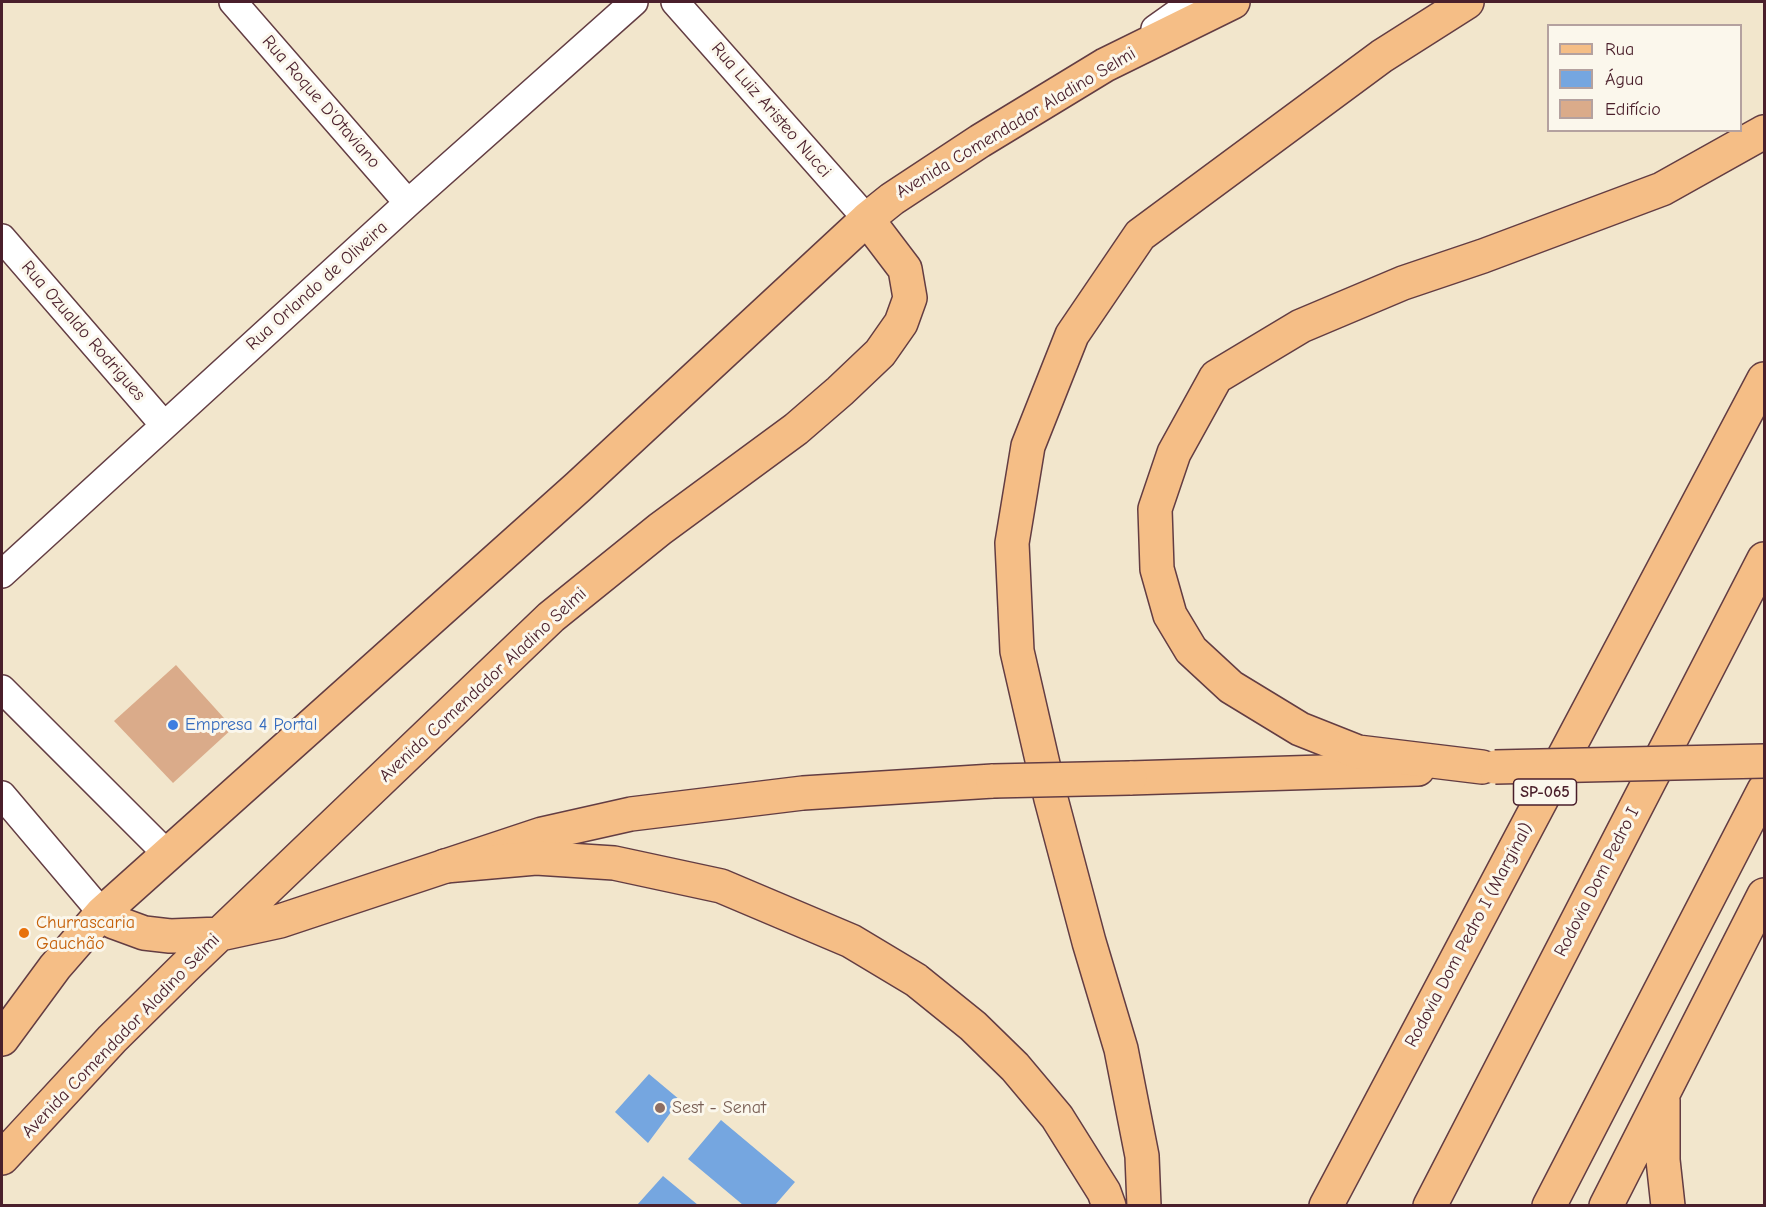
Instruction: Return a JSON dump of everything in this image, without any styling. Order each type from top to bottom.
[{"type":"main road","name":"Avenida Comendador Aladino Selmi","points":[[6,1028],[102,913],[579,487],[867,219],[901,193],[980,141],[1105,65],[1233,2]]},
{"type":"main road","points":[[1144,1206],[1142,1156],[1121,1049],[1074,887],[1017,651],[1012,543],[1028,446],[1072,335],[1140,236],[1382,56],[1467,2]]},
{"type":"main road","points":[[1489,767],[1358,753],[1300,729],[1231,687],[1191,650],[1170,615],[1156,569],[1155,508],[1174,453],[1216,378],[1301,326],[1403,283],[1484,256],[1662,189],[1764,132]]},
{"type":"main road","name":"Avenida Comendador Aladino Selmi","points":[[2,1158],[112,1039],[551,617],[660,529],[796,429],[880,353],[901,323],[910,297],[905,269],[867,219]]},
{"type":"main road","name":"Rodovia Dom Pedro I (Marginal)","points":[[1326,1206],[1764,379]]},
{"type":"main road","name":"Rodovia Dom Pedro I","points":[[1430,1206],[1764,559]]},
{"type":"main road","points":[[102,913],[114,922],[144,933],[170,936],[220,934],[280,921],[542,834],[631,814],[803,793],[993,781],[1764,761]]},
{"type":"main road","points":[[1549,1206],[1764,790]]},
{"type":"main road","points":[[445,866],[536,858],[614,863],[721,886],[851,941],[916,980],[973,1026],[1015,1068],[1057,1117],[1104,1192],[1109,1206]]},
{"type":"main road","points":[[1606,1206],[1764,896]]},
{"type":"main road","points":[[1663,1094],[1663,1160],[1668,1206]]},
{"type":"street","name":"Rua Roque D'Otaviano","points":[[233,2],[408,204]]},
{"type":"street","name":"Rua Orlando de Oliveira","points":[[2,574],[408,204],[634,2]]},
{"type":"street","name":"Rua Luiz Aristeo Nucci","points":[[675,2],[867,219]]},
{"type":"street","points":[[1105,65],[1193,2]]},
{"type":"street","name":"Rua Ozualdo Rodrigues","points":[[2,238],[164,425]]},
{"type":"street","points":[[2,689],[168,855]]},
{"type":"street","points":[[2,795],[102,913]]},
{"type":"water","points":[[649,1074],[680,1100],[648,1143],[615,1112]]},
{"type":"water","points":[[721,1120],[795,1182],[775,1205],[743,1205],[688,1159]]},
{"type":"water","points":[[663,1176],[698,1205],[637,1205]]},
{"type":"building","name":"Empresa 4 Portal","points":[[176,665],[233,728],[173,783],[114,721]]},
{"type":"place","name":"Empresa 4 Portal","points":[[173,725]]},
{"type":"place","name":"Churrascaria Gauchão","points":[[24,933]]},
{"type":"place","name":"Sest - Senat","points":[[660,1108]]}]
